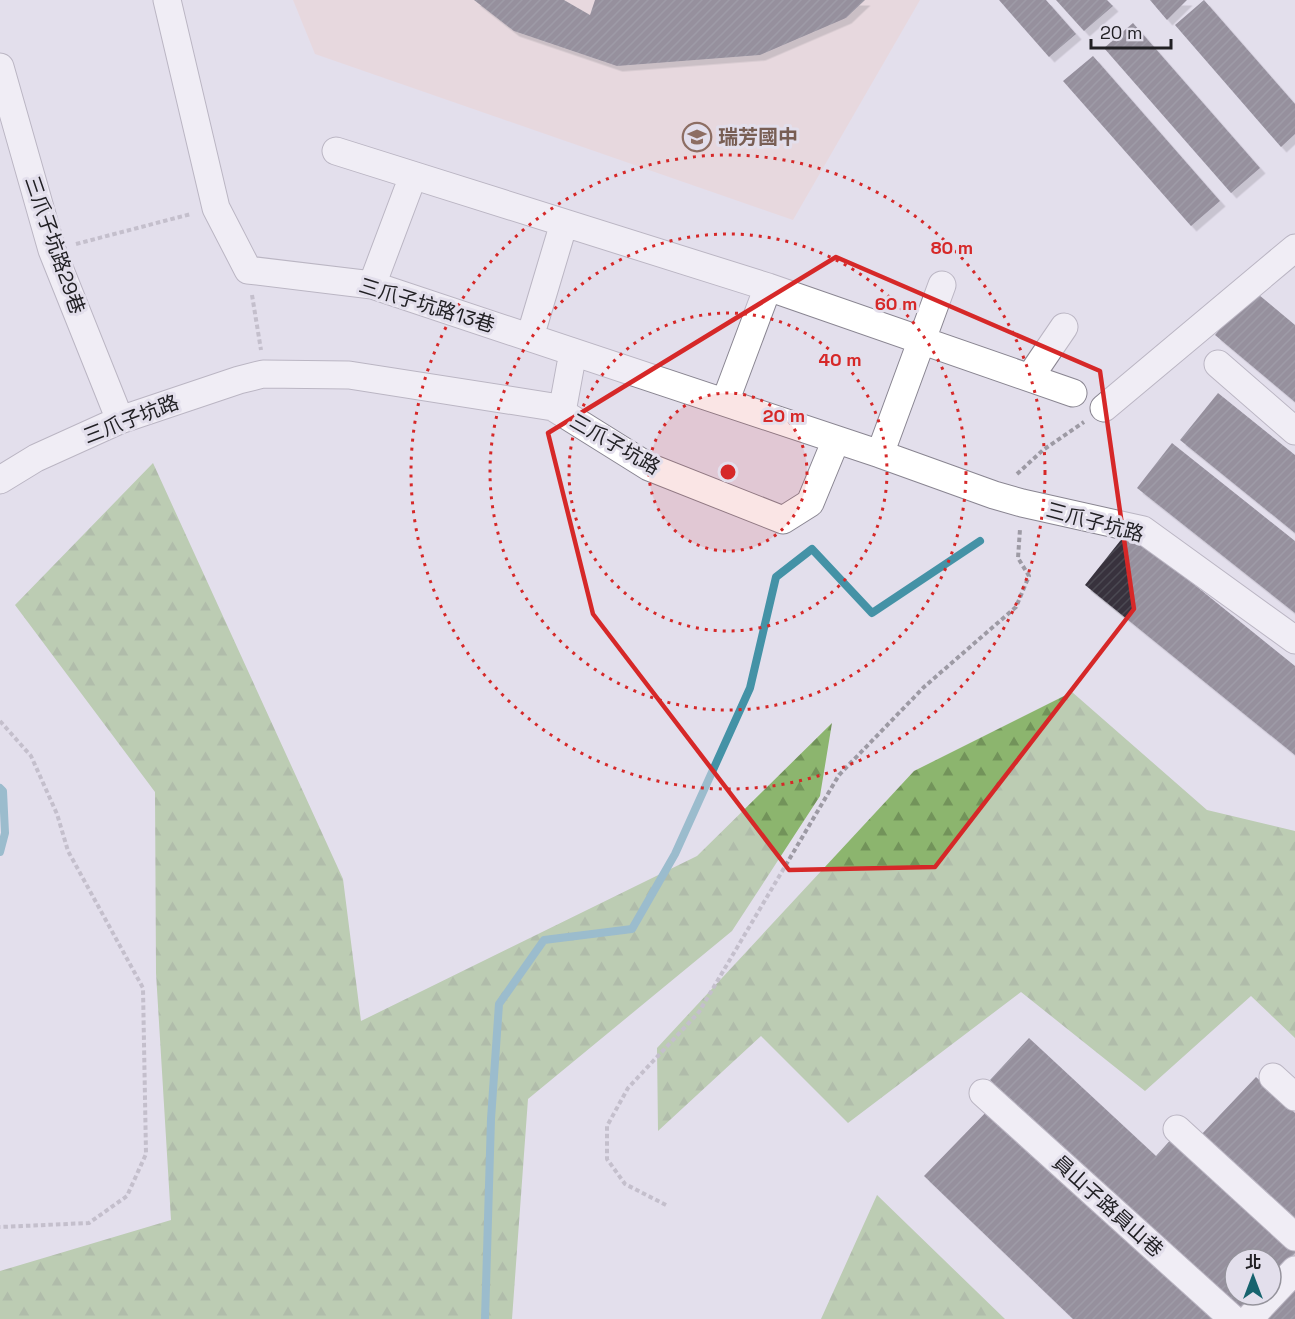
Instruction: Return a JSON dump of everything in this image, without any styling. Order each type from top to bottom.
[{"type":"street","points":[[167,0],[216,208],[248,270]]},
{"type":"street","name":"三爪子坑路29巷","points":[[0,68],[52,250],[120,420]]},
{"type":"street","points":[[336,151],[768,287],[1073,393]]},
{"type":"street","points":[[372,285],[414,176]]},
{"type":"street","points":[[530,337],[564,223]]},
{"type":"street","points":[[1104,408],[1295,248]]},
{"type":"street","name":"三爪子坑路13巷","points":[[248,270],[372,285],[836,440]]},
{"type":"street","points":[[880,454],[942,285]]},
{"type":"street","points":[[725,402],[768,287]]},
{"type":"street","points":[[1030,377],[1064,327]]},
{"type":"street","points":[[561,412],[573,352]]},
{"type":"street","points":[[1218,364],[1295,431]]},
{"type":"street","name":"三爪子坑路","points":[[0,480],[36,458],[120,420],[239,380],[264,374],[349,375],[553,407],[649,467],[783,520],[810,503],[836,440],[994,495],[1143,530],[1295,640]]},
{"type":"street","points":[[1273,1077],[1295,1097]]},
{"type":"street","name":"員山子路員山巷","points":[[983,1093],[1233,1319]]},
{"type":"street","points":[[1177,1129],[1295,1237]]},
{"type":"street","points":[[1250,1319],[1295,1270]]},
{"type":"path","points":[[52,250],[216,208]]},
{"type":"path","points":[[248,270],[259,346]]},
{"type":"path","points":[[994,495],[1043,450],[1104,408]]},
{"type":"path","points":[[666,1204],[625,1184],[607,1159],[607,1126],[628,1088],[699,1012],[839,775],[924,687],[1016,607],[1029,576],[1018,558],[1022,503]]},
{"type":"path","points":[[0,721],[32,756],[57,814],[68,851],[143,987],[146,1154],[128,1196],[89,1223],[0,1227]]},
{"type":"highlighted area","points":[[836,257],[1100,371],[1134,609],[935,867],[789,870],[593,614],[548,433]]},
{"type":"shaded area","name":"瑞芳國中","points":[[293,0],[920,0],[793,220],[315,54]]},
{"type":"green space","points":[[153,463],[343,879],[361,1021],[697,856],[832,723],[820,796],[732,931],[528,1099],[512,1319],[0,1319],[0,1271],[171,1220],[156,973],[155,792],[15,605]]},
{"type":"green space","points":[[1072,692],[1207,810],[1295,831],[1295,1038],[1251,996],[1145,1091],[1021,992],[848,1123],[761,1036],[658,1131],[657,1048],[914,771]]},
{"type":"green space","points":[[877,1195],[1005,1319],[821,1319]]},
{"type":"building","points":[[474,0],[564,0],[590,15],[595,0],[865,0],[846,18],[760,55],[617,66],[514,31]]},
{"type":"building","points":[[999,0],[1046,0],[1076,34],[1049,57]]},
{"type":"building","points":[[1056,0],[1107,0],[1113,6],[1084,31]]},
{"type":"building","points":[[1150,0],[1187,0],[1167,20]]},
{"type":"building","points":[[1204,0],[1295,104],[1295,134],[1281,147],[1175,25]]},
{"type":"building","points":[[1133,23],[1260,168],[1231,193],[1104,48]]},
{"type":"building","points":[[1093,56],[1220,201],[1191,226],[1063,81]]},
{"type":"building","points":[[1253,290],[1295,325],[1295,402],[1215,335]]},
{"type":"building","points":[[1218,393],[1295,455],[1295,533],[1180,440]]},
{"type":"building","points":[[1172,443],[1295,541],[1295,613],[1137,488]]},
{"type":"building","points":[[1128,531],[1295,666],[1295,755],[1085,585]]},
{"type":"building","points":[[1029,1038],[1156,1156],[1174,1136],[1295,1248],[1295,1253],[1283,1266],[1283,1247],[1223,1247],[1223,1296],[990,1080]]},
{"type":"building","points":[[1256,1077],[1295,1113],[1295,1224],[1200,1136]]},
{"type":"building","points":[[990,1108],[1212,1319],[1073,1319],[924,1176]]},
{"type":"building","points":[[1295,1281],[1295,1319],[1261,1319],[1272,1307],[1283,1307],[1283,1294]]},
{"type":"building","points":[[1235,1307],[1245,1307],[1240,1312]]},
{"type":"waterway","points":[[485,1319],[491,1119],[499,1004],[544,940],[632,929],[675,854],[750,688],[776,577],[812,549],[872,613],[980,541]]},
{"type":"waterway","points":[[0,788],[3,791],[5,833],[0,852]]},
{"type":"place","name":"瑞芳國中","points":[[697,137]]}]
